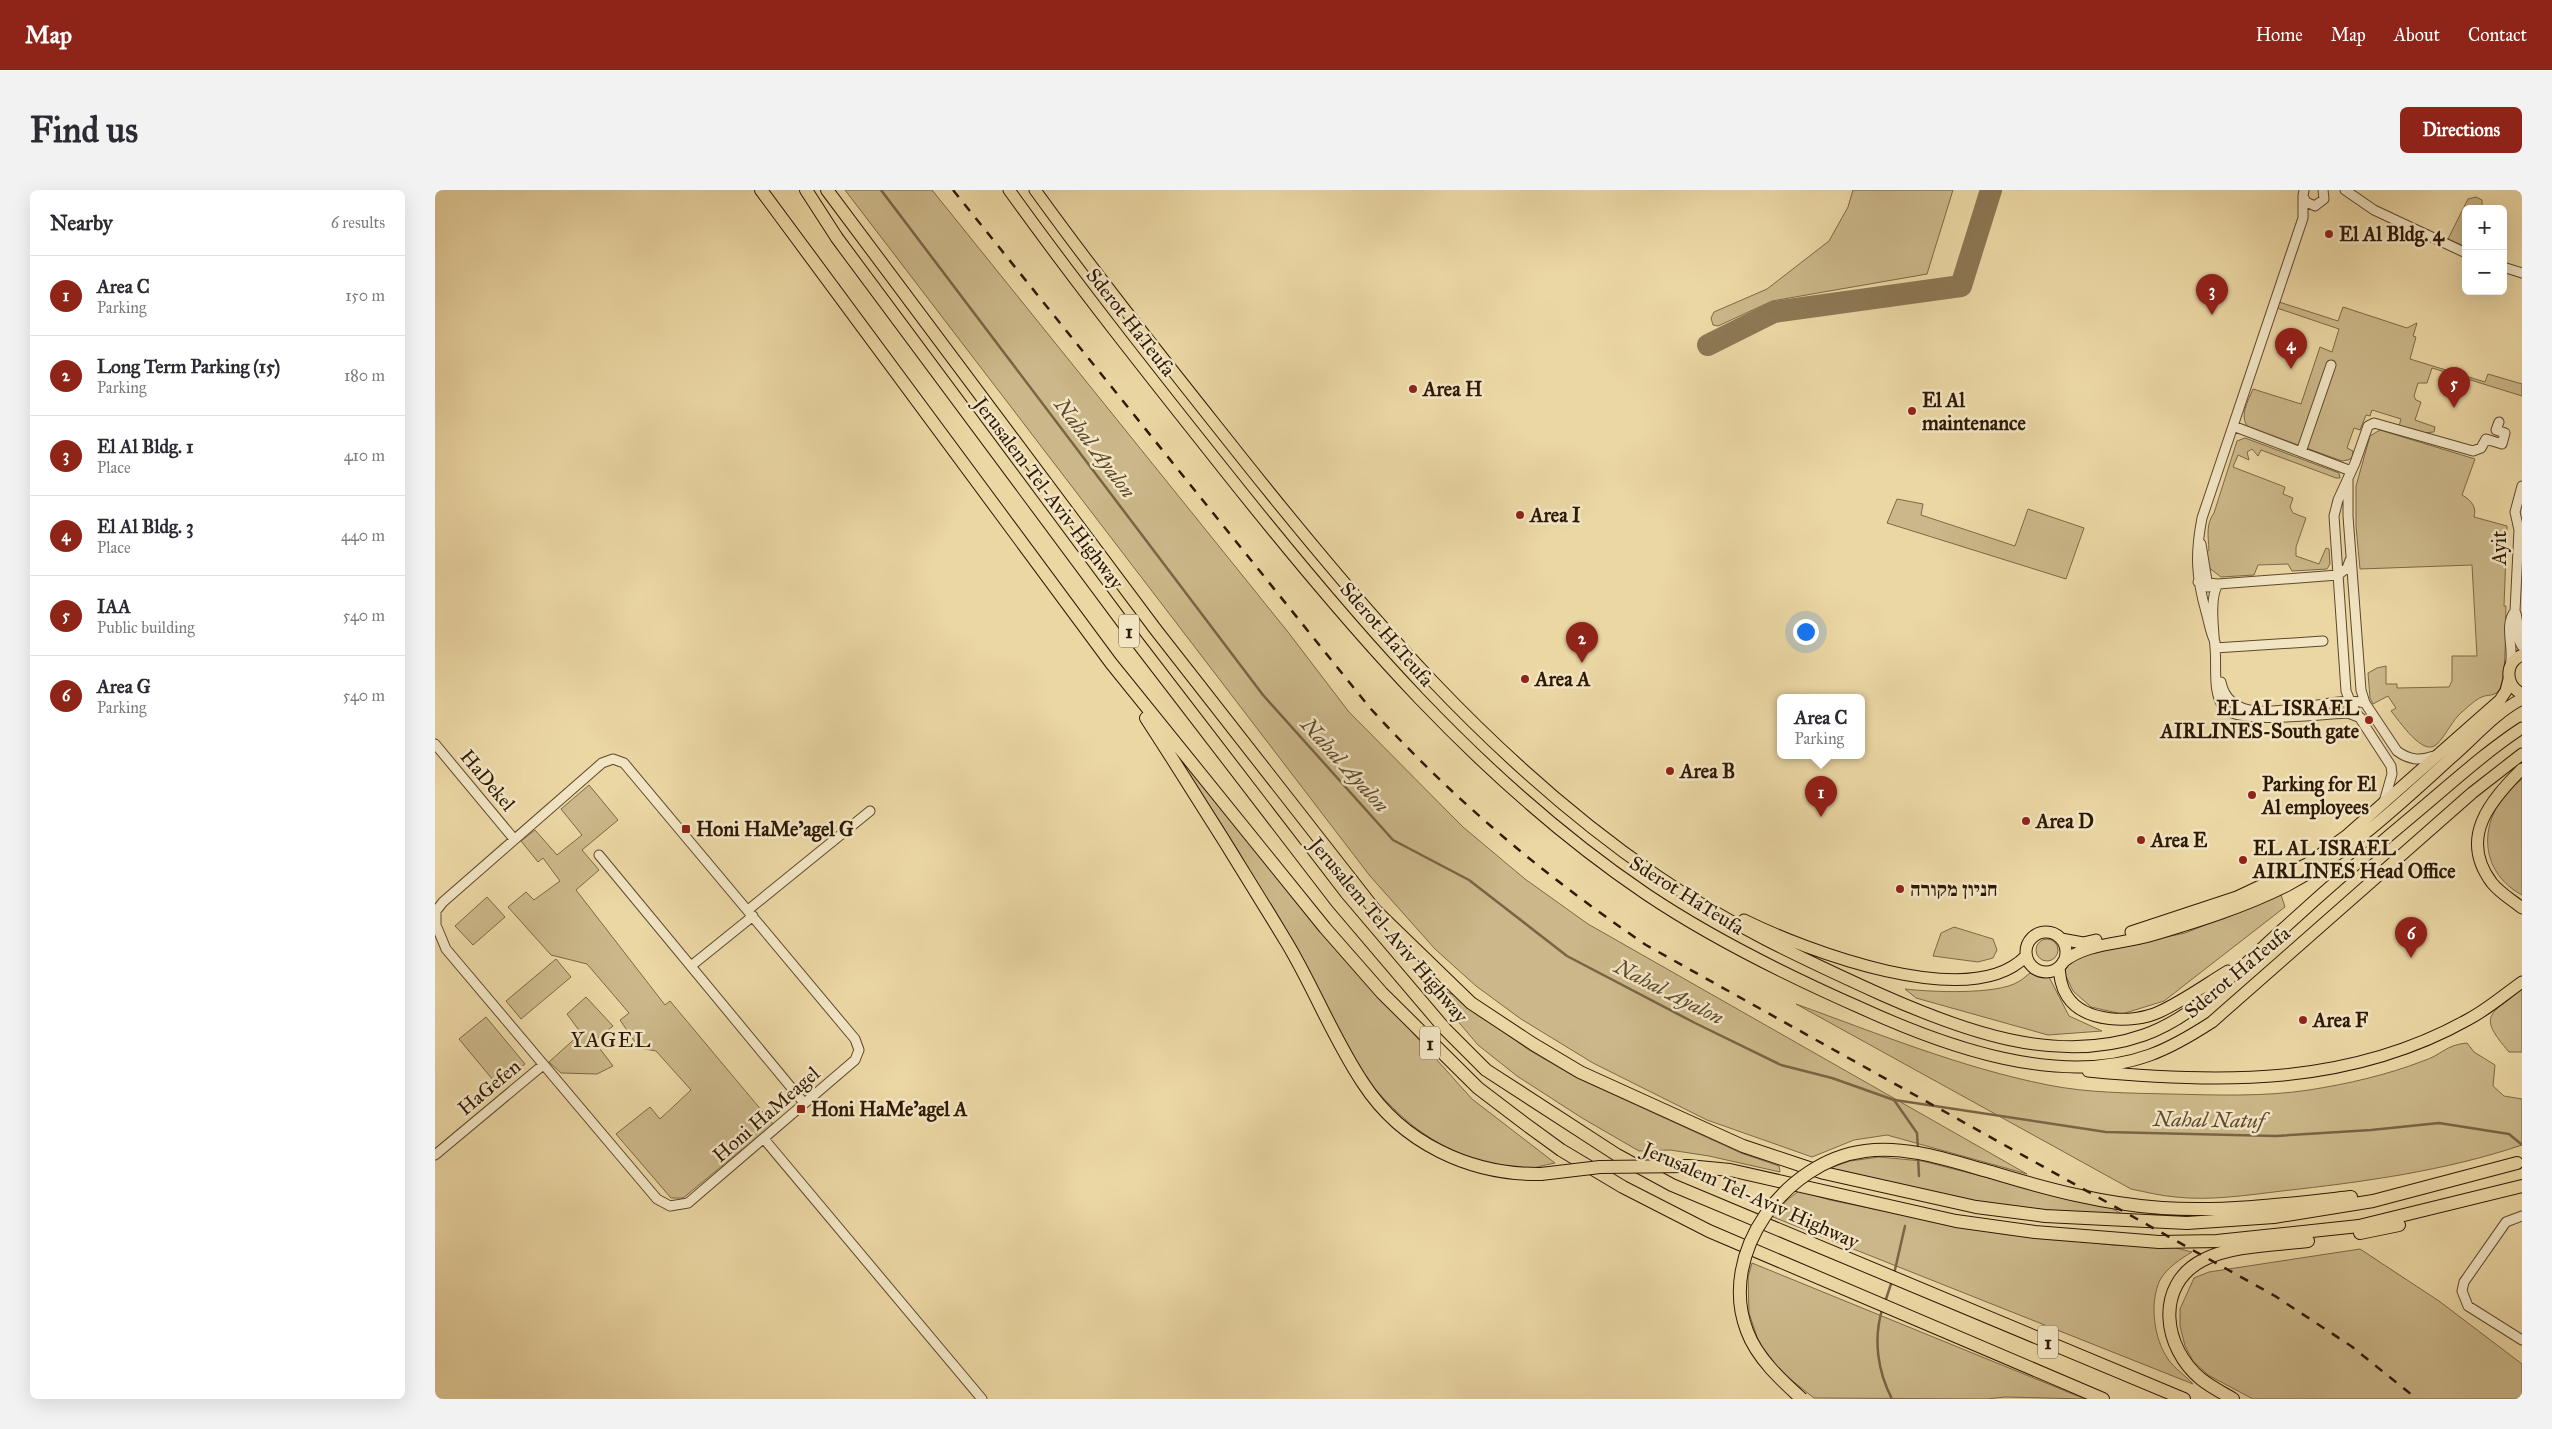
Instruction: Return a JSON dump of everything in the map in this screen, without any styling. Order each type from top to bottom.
[{"type":"highway","name":"Jerusalem Tel-Aviv Highway","points":[[761,190],[1111,663],[1325,928],[1383,994],[1478,1088],[1561,1150],[1658,1206],[1709,1231],[2103,1399]]},
{"type":"highway","name":"1","points":[[799,190],[837,238]]},
{"type":"highway","name":"Jerusalem Tel-Aviv Highway","points":[[806,190],[837,238],[1132,635],[1337,902],[1445,1029],[1486,1070],[1617,1155],[1672,1185],[2183,1399]]},
{"type":"highway","points":[[827,190],[1156,630],[1375,910],[1471,1003],[1549,1054],[1611,1087],[1696,1126],[1743,1146],[1781,1159],[1913,1194],[1976,1207],[2045,1216],[2187,1223],[2274,1217],[2373,1201],[2520,1162]]},
{"type":"highway","points":[[1111,663],[1235,854],[1289,947],[1326,1019],[1364,1084],[1393,1117],[1417,1138],[1459,1161],[1490,1170],[1521,1174],[1541,1174],[1600,1167],[1688,1166],[1730,1170],[1956,1221],[2043,1233],[2159,1242],[2217,1241],[2359,1226],[2522,1186]]},
{"type":"highway","points":[[1801,1399],[1762,1356],[1747,1331],[1742,1310],[1741,1290],[1748,1250],[1759,1227],[1781,1195],[1798,1179],[1823,1163],[1864,1151],[1879,1150],[1924,1154],[2089,1198],[2161,1208],[2216,1209],[2293,1204],[2384,1192],[2520,1162]]},
{"type":"highway","points":[[2233,1399],[2196,1373],[2176,1349],[2168,1323],[2171,1295],[2187,1273],[2202,1260],[2225,1251],[2379,1231],[2522,1186]]},
{"type":"main road","name":"Sderot HaTeufa","points":[[1009,190],[1080,289],[1299,561],[1397,676],[1461,742],[1516,793],[1557,828],[1645,893],[1751,957],[1925,1036],[1967,1050],[2017,1061],[2099,1066],[2147,1056],[2175,1045],[2212,1022],[2472,793],[2522,754]]},
{"type":"main road","name":"Sderot HaTeufa","points":[[1035,190],[1097,276],[1255,475],[1413,662],[1476,727],[1530,777],[1614,844],[1681,891],[1761,938],[1906,1005],[1973,1029],[2021,1042],[2050,1046],[2097,1046],[2141,1036],[2165,1026],[2209,995],[2349,869],[2503,740],[2522,728]]},
{"type":"main road","points":[[2522,655],[2515,659],[2509,674],[2506,691],[2500,700],[2346,836],[2307,864],[2264,886],[2145,929],[2083,943],[2061,938],[2051,933],[2039,933],[2027,944],[2026,956],[2031,966],[2042,972],[2054,970],[2079,952],[2147,936],[2185,924],[2267,895],[2288,885],[2353,843],[2378,824],[2497,717],[2522,699]]},
{"type":"main road","points":[[2509,674],[2513,688],[2522,694]]},
{"type":"main road","points":[[2522,769],[2496,794],[2485,813],[2479,831],[2477,848],[2480,862],[2493,885],[2522,908]]},
{"type":"main road","points":[[2493,885],[2522,902]]},
{"type":"main road","points":[[1681,891],[1772,934],[1859,964],[1906,976],[1951,979],[1988,976],[2010,969],[2026,956]]},
{"type":"main road","points":[[2061,938],[2066,950],[2061,964],[2064,990],[2076,1006],[2103,1017],[2134,1017],[2157,1013],[2254,954]]},
{"type":"main road","points":[[2017,1061],[2048,1068],[2157,1078],[2281,1077],[2312,1073],[2422,1042],[2471,1018],[2522,982]]},
{"type":"street","points":[[2303,218],[2324,199],[2323,190]]},
{"type":"street","points":[[2345,190],[2375,210],[2462,251]]},
{"type":"street","points":[[2303,193],[2308,204],[2318,205]]},
{"type":"street","points":[[2215,645],[2204,584],[2196,557],[2201,518],[2303,218],[2303,193]]},
{"type":"street","points":[[2507,268],[2522,274]]},
{"type":"street","points":[[2301,452],[2331,365]]},
{"type":"street","points":[[2437,755],[2425,759],[2413,759],[2397,751],[2346,691],[2334,516],[2338,500],[2368,426],[2374,423],[2473,451],[2481,448],[2486,439],[2502,444],[2505,433],[2496,430],[2499,422]]},
{"type":"street","points":[[2233,426],[2301,452],[2350,474]]},
{"type":"street","points":[[2350,474],[2351,558],[2361,690],[2357,703],[2361,718],[2391,766],[2392,774],[2384,802]]},
{"type":"street","name":"Ayit","points":[[2522,486],[2515,512],[2519,530],[2515,611],[2518,618],[2517,638],[2522,646]]},
{"type":"street","points":[[2198,536],[2201,541],[2204,584],[2213,599]]},
{"type":"street","points":[[2204,584],[2337,575],[2347,568],[2351,558]]},
{"type":"street","points":[[2204,570],[2210,579],[2218,584]]},
{"type":"street","points":[[2218,584],[2213,599],[2215,645],[2218,693],[2224,709],[2242,717],[2313,708],[2339,700],[2357,703]]},
{"type":"street","name":"Ayit","points":[[2509,674],[2512,653],[2510,624],[2511,617],[2515,611]]},
{"type":"street","points":[[2215,645],[2323,641]]},
{"type":"street","points":[[2339,700],[2346,691]]},
{"type":"street","points":[[2338,714],[2357,703]]},
{"type":"street","points":[[2276,713],[2354,714],[2361,718]]},
{"type":"street","name":"HaDekel","points":[[435,744],[515,839]]},
{"type":"street","name":"Honi HaMeagel","points":[[617,759],[624,763],[751,913],[857,1044],[858,1055],[855,1060],[694,1199],[682,1205],[670,1206],[657,1199],[446,949],[436,925],[436,911],[443,902],[602,763],[617,759]]},
{"type":"street","points":[[691,966],[870,811]]},
{"type":"street","points":[[599,855],[804,1104]]},
{"type":"street","name":"HaGefen","points":[[435,1155],[543,1065]]},
{"type":"street","points":[[764,1139],[982,1399]]},
{"type":"street","points":[[2522,1216],[2506,1222],[2464,1282],[2462,1291],[2468,1306],[2522,1340]]},
{"type":"shaded area","points":[[845,190],[932,190],[1288,632],[1349,712],[1463,827],[1525,879],[1588,924],[2027,1174],[1887,1135],[1854,1140],[1812,1157],[1707,1120],[1593,1063],[1521,1019],[1476,986],[1435,949],[1370,876]]},
{"type":"shaded area","points":[[1853,190],[1953,190],[1927,274],[1772,301],[1718,326],[1713,325],[1711,318],[1714,312],[1767,289],[1829,241],[1848,207]]},
{"type":"shaded area","points":[[2476,197],[2482,200],[2482,205],[2465,205],[2468,199]]},
{"type":"shaded area","points":[[2462,211],[2462,245],[2448,239]]},
{"type":"shaded area","points":[[2279,302],[2338,321],[2343,307],[2407,328],[2417,323],[2413,336],[2416,337],[2410,359],[2485,382],[2488,374],[2522,384],[2522,396],[2432,368],[2427,383],[2418,383],[2414,396],[2416,400],[2421,402],[2415,420],[2435,427],[2434,432],[2423,433],[2399,426],[2401,419],[2372,410],[2370,416],[2366,415],[2360,430],[2354,428],[2347,448],[2353,451],[2352,458],[2342,461],[2248,427],[2245,423],[2244,413],[2253,389],[2301,404],[2320,347],[2332,352],[2339,329],[2277,308]]},
{"type":"shaded area","points":[[2380,430],[2475,459],[2462,495],[2473,504],[2475,510],[2474,517],[2507,526],[2504,606],[2506,606],[2505,650],[2502,684],[2495,694],[2480,698],[2463,711],[2441,740],[2431,747],[2418,742],[2405,729],[2391,711],[2396,708],[2388,696],[2373,704],[2370,698],[2368,673],[2386,666],[2386,684],[2397,684],[2397,688],[2449,687],[2452,681],[2452,656],[2477,656],[2472,565],[2360,569],[2356,526],[2356,486],[2370,436]]},
{"type":"shaded area","points":[[2245,438],[2339,473],[2340,478],[2336,478],[2261,450],[2258,456],[2252,449],[2247,452],[2249,460],[2238,455],[2233,467],[2285,487],[2283,494],[2293,498],[2290,507],[2293,513],[2306,518],[2296,547],[2296,556],[2319,564],[2326,548],[2329,549],[2330,564],[2327,569],[2292,571],[2288,564],[2258,565],[2254,575],[2221,577],[2208,567],[2206,553],[2209,550],[2208,530],[2210,521],[2237,441]]},
{"type":"shaded area","points":[[1897,499],[1923,504],[1921,515],[2015,546],[2028,509],[2084,528],[2066,579],[1887,523]]},
{"type":"shaded area","points":[[1163,733],[1358,972],[1472,1099],[1555,1163],[1515,1170],[1476,1160],[1458,1153],[1429,1137],[1404,1119],[1368,1081],[1239,852]]},
{"type":"shaded area","points":[[2522,779],[2522,895],[2509,886],[2499,875],[2492,863],[2488,850],[2488,836],[2490,822],[2496,808],[2507,793]]},
{"type":"shaded area","points":[[589,785],[618,820],[582,850],[599,870],[576,890],[665,1005],[670,1001],[773,1124],[683,1198],[671,1198],[616,1134],[650,1107],[660,1119],[691,1090],[656,1051],[639,1048],[620,1020],[629,1013],[587,964],[551,955],[508,907],[526,892],[534,900],[560,881],[543,858],[538,862],[521,841],[535,830],[557,855],[582,835],[561,809]]},
{"type":"shaded area","points":[[2281,895],[2285,907],[2164,1001],[2122,1014],[2091,1007],[2073,991],[2064,972],[2071,961],[2081,955],[2185,933]]},
{"type":"shaded area","points":[[487,897],[505,917],[473,945],[455,926]]},
{"type":"shaded area","points":[[1954,927],[1993,939],[1997,950],[1993,958],[1978,962],[1933,956],[1941,933]]},
{"type":"shaded area","points":[[2047,939],[2055,942],[2058,950],[2055,958],[2047,961],[2039,958],[2036,950],[2039,942]]},
{"type":"shaded area","points":[[556,959],[571,977],[521,1019],[506,1001]]},
{"type":"shaded area","points":[[2030,973],[2040,977],[2049,977],[2069,1016],[2102,1031],[2048,1035],[1916,998],[1905,989],[1963,992],[1995,989],[2018,982]]},
{"type":"shaded area","points":[[1428,986],[1452,994],[1529,1050],[1577,1078],[1741,1153],[1779,1166],[1780,1172],[1709,1156],[1670,1150],[1639,1151],[1582,1118],[1517,1076],[1478,1045]]},
{"type":"shaded area","points":[[2522,989],[2522,1052],[2509,1052],[2493,1031],[2491,1017],[2501,1005]]},
{"type":"shaded area","points":[[586,997],[613,1026],[594,1041],[613,1066],[597,1074],[561,1073],[549,1062],[581,1033],[567,1014]]},
{"type":"shaded area","points":[[1796,1004],[1952,1060],[2016,1078],[2078,1090],[2109,1092],[2239,1095],[2309,1090],[2395,1071],[2429,1059],[2448,1048],[2467,1043],[2474,1052],[2495,1065],[2493,1086],[2504,1096],[2522,1099],[2522,1145],[2434,1169],[2343,1184],[2215,1198],[2189,1198],[2153,1194],[2131,1189]]},
{"type":"shaded area","points":[[486,1017],[525,1064],[498,1086],[459,1039]]},
{"type":"shaded area","points":[[1879,1157],[1922,1161],[2061,1196],[2103,1203],[2127,1217],[1979,1204],[1827,1169],[1850,1161]]},
{"type":"shaded area","points":[[1799,1191],[1830,1200],[1962,1227],[2113,1245],[2172,1247],[2192,1252],[2174,1264],[2160,1280],[2154,1310],[2156,1331],[2163,1351],[2193,1384],[1773,1217],[1787,1200]]},
{"type":"shaded area","points":[[2360,1249],[2439,1301],[2522,1364],[2522,1399],[2253,1399],[2208,1375],[2193,1361],[2185,1346],[2180,1326],[2180,1309],[2194,1278],[2209,1272]]},
{"type":"shaded area","points":[[1752,1263],[2085,1399],[2005,1397],[1987,1399],[1814,1398],[1780,1371],[1759,1343],[1749,1313],[1748,1277]]},
{"type":"waterway","name":"Nahal Ayalon","points":[[881,190],[1263,695],[1393,840],[1469,880],[1567,956],[1695,1023],[1781,1065],[1832,1078],[1894,1100],[1917,1133],[1918,1149]]},
{"type":"waterway","name":"Nahal Natuf","points":[[1895,1100],[2106,1132],[2276,1136],[2371,1130],[2439,1123],[2509,1134],[2521,1144]]},
{"type":"waterway","name":"Nahal Ayalon","points":[[1918,1157],[1919,1176]]},
{"type":"waterway","name":"Nahal Ayalon","points":[[1894,1274],[1905,1226]]},
{"type":"waterway","name":"Nahal Ayalon","points":[[1885,1302],[1892,1281]]},
{"type":"waterway","name":"Nahal Ayalon","points":[[1882,1310],[1879,1321],[1878,1356],[1883,1378],[1892,1399]]},
{"type":"taxiway","points":[[1708,345],[1774,312],[1961,286],[1991,190]]},
{"type":"railway","points":[[953,190],[1370,708],[1435,775],[1501,835],[1571,891],[1646,945],[2275,1296],[2351,1346],[2417,1399]]},
{"type":"place","name":"El Al Bldg. 4","points":[[2329,234]]},
{"type":"place","name":"El Al Bldg. 1","points":[[2212,315]]},
{"type":"place","name":"El Al Bldg. 3","points":[[2291,369]]},
{"type":"place","name":"Area H","points":[[1413,389]]},
{"type":"place","name":"IAA","points":[[2454,408]]},
{"type":"place","name":"El Al maintenance","points":[[1912,411]]},
{"type":"place","name":"Area I","points":[[1520,515]]},
{"type":"place","name":"Long Term Parking (15)","points":[[1582,663]]},
{"type":"place","name":"Area A","points":[[1525,679]]},
{"type":"place","name":"EL AL ISRAEL AIRLINES-South gate","points":[[2369,720]]},
{"type":"place","name":"Area B","points":[[1670,771]]},
{"type":"place","name":"Parking for El Al employees","points":[[2252,795]]},
{"type":"place","name":"Area C","points":[[1821,817]]},
{"type":"place","name":"Area D","points":[[2026,821]]},
{"type":"place","name":"Honi HaMe'agel G","points":[[686,829]]},
{"type":"place","name":"Area E","points":[[2141,840]]},
{"type":"place","name":"EL AL ISRAEL AIRLINES Head Office","points":[[2243,860]]},
{"type":"place","name":"חניון מקורה","points":[[1900,889]]},
{"type":"place","name":"Area G","points":[[2411,958]]},
{"type":"place","name":"Area F","points":[[2303,1020]]},
{"type":"place","name":"Honi HaMe'agel A","points":[[801,1109]]},
{"type":"district","name":"YAGEL","points":[[611,1039]]}]
